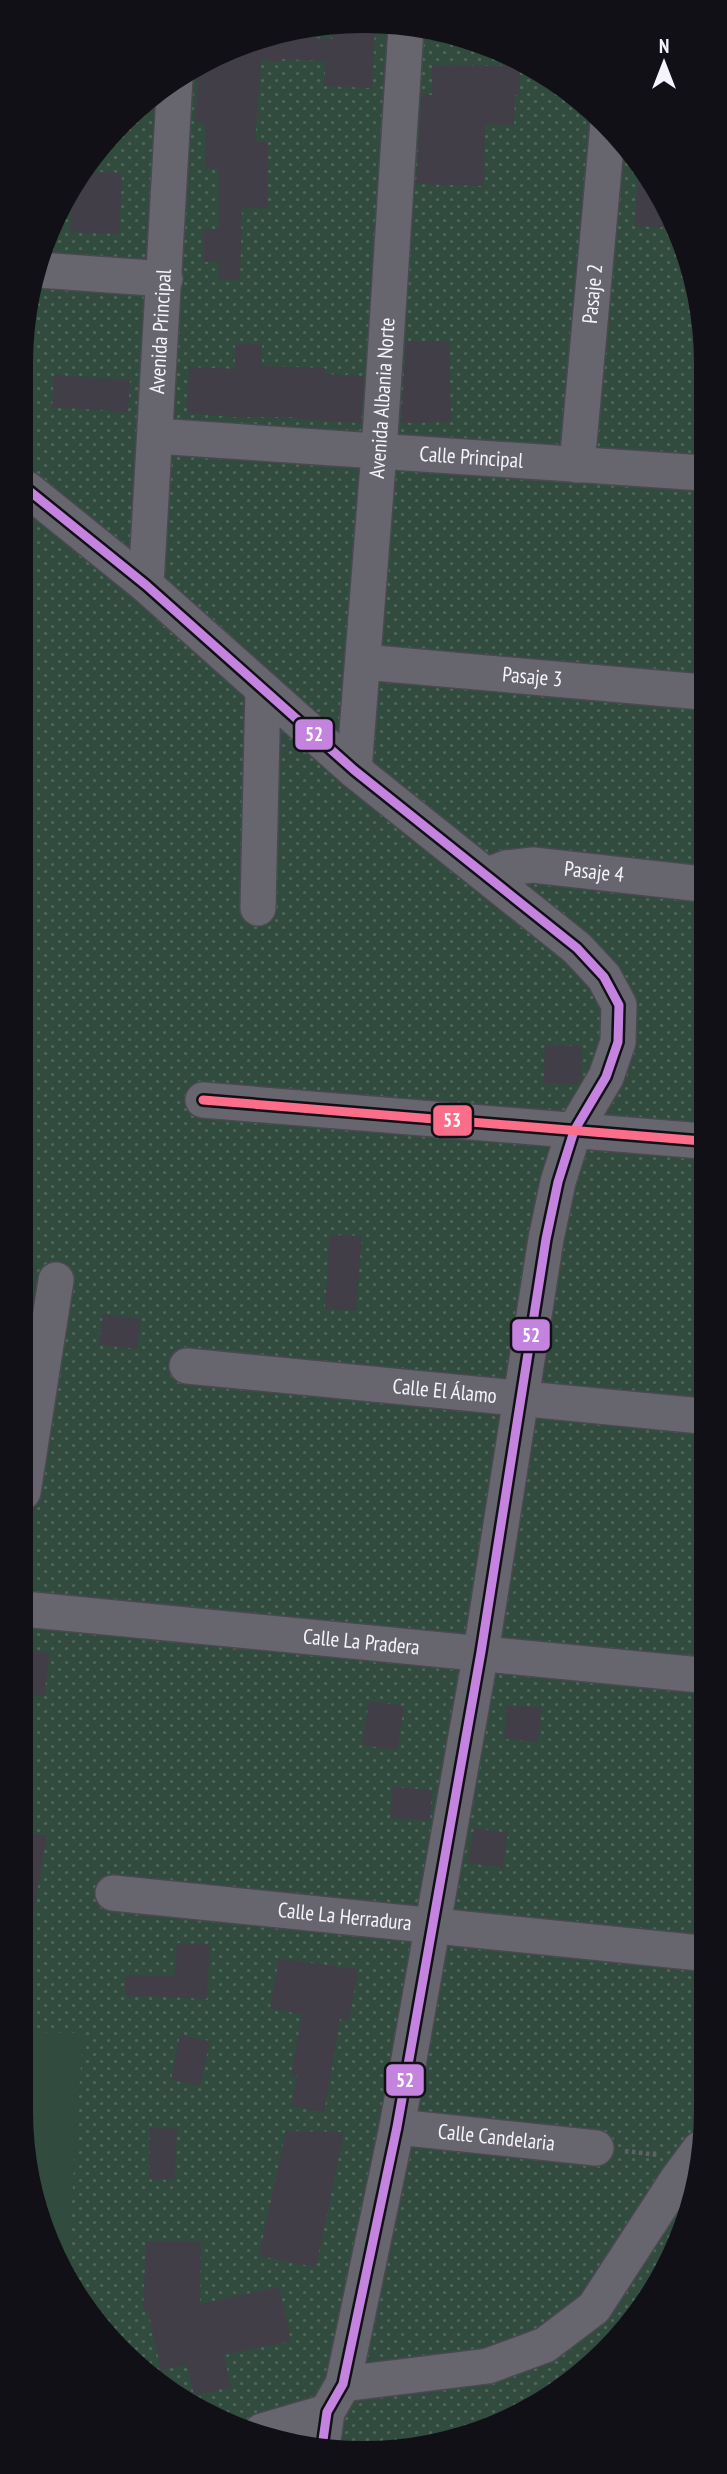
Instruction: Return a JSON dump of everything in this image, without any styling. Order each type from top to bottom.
[{"type":"street","name":"Avenida Albania Norte","points":[[354,770],[379,452],[405,36]]},
{"type":"street","name":"Avenida Principal","points":[[146,585],[174,93]]},
{"type":"street","name":"Pasaje 2","points":[[577,465],[607,140]]},
{"type":"street","points":[[47,271],[165,279]]},
{"type":"street","name":"Calle Principal","points":[[155,436],[694,472]]},
{"type":"street","points":[[33,494],[146,585],[354,770],[576,948],[604,977],[619,1006],[618,1042],[606,1077],[574,1131],[558,1182],[546,1239],[481,1652],[397,2127],[324,2438]]},
{"type":"street","name":"Pasaje 3","points":[[363,662],[694,691]]},
{"type":"street","points":[[258,908],[263,689]]},
{"type":"street","name":"Pasaje 4","points":[[488,876],[506,868],[533,865],[694,883]]},
{"type":"street","points":[[203,1100],[694,1140]]},
{"type":"street","points":[[33,1428],[56,1280]]},
{"type":"street","name":"Calle El Álamo","points":[[187,1366],[694,1415]]},
{"type":"street","name":"Calle La Pradera","points":[[33,1610],[694,1674]]},
{"type":"street","name":"Calle La Herradura","points":[[113,1893],[694,1952]]},
{"type":"street","name":"Calle Candelaria","points":[[397,2127],[596,2148]]},
{"type":"street","points":[[271,2427],[335,2398],[488,2366],[545,2345],[594,2308],[689,2165]]},
{"type":"path","points":[[596,2148],[691,2154]]},
{"type":"green space","points":[[342,34],[407,36],[470,51],[510,67],[565,101],[597,130],[626,162],[660,217],[676,257],[691,320],[694,364],[694,2110],[691,2154],[676,2217],[650,2276],[626,2312],[581,2359],[529,2397],[490,2416],[428,2434],[364,2441],[299,2434],[237,2416],[198,2397],[146,2359],[101,2312],[67,2257],[45,2196],[34,2132],[33,364],[36,320],[51,257],[77,198],[115,146],[162,101],[217,67],[278,45]]},
{"type":"green space","points":[[33,2032],[83,2033],[68,2259],[51,2217],[36,2154]]},
{"type":"building","points":[[375,34],[372,88],[324,86],[326,61],[261,60],[255,142],[268,142],[267,208],[242,208],[240,280],[219,280],[219,262],[204,262],[204,229],[219,229],[219,169],[205,169],[205,123],[195,122],[198,77],[237,58],[278,45],[309,38],[332,39],[332,35]]},
{"type":"building","points":[[432,65],[507,66],[520,72],[519,95],[515,95],[514,125],[485,124],[484,186],[416,184],[422,94],[432,95]]},
{"type":"building","points":[[95,172],[122,173],[119,234],[70,232],[72,208]]},
{"type":"building","points":[[637,179],[665,227],[635,226]]},
{"type":"building","points":[[449,341],[451,422],[401,423],[406,342]]},
{"type":"building","points":[[235,344],[262,344],[262,366],[325,368],[325,374],[364,376],[361,423],[297,417],[235,417],[187,413],[189,367],[235,369]]},
{"type":"building","points":[[54,375],[130,380],[128,412],[52,407]]},
{"type":"building","points":[[545,1045],[582,1046],[579,1084],[544,1083]]},
{"type":"building","points":[[330,1235],[362,1236],[356,1311],[325,1309]]},
{"type":"building","points":[[103,1314],[141,1319],[137,1349],[99,1345]]},
{"type":"building","points":[[33,1650],[50,1653],[44,1696],[33,1694]]},
{"type":"building","points":[[369,1701],[404,1706],[397,1750],[362,1745]]},
{"type":"building","points":[[507,1705],[541,1708],[538,1742],[504,1739]]},
{"type":"building","points":[[392,1787],[432,1790],[430,1820],[390,1818]]},
{"type":"building","points":[[474,1828],[508,1833],[503,1868],[468,1863]]},
{"type":"building","points":[[33,1834],[47,1836],[33,1910]]},
{"type":"building","points":[[177,1943],[210,1944],[207,1999],[125,1995],[125,1975],[175,1976]]},
{"type":"building","points":[[279,1959],[358,1969],[349,2020],[340,2019],[324,2113],[291,2106],[297,2076],[291,2075],[302,2014],[270,2009]]},
{"type":"building","points":[[180,2035],[210,2041],[200,2086],[171,2080]]},
{"type":"building","points":[[150,2128],[177,2129],[174,2180],[149,2179]]},
{"type":"building","points":[[286,2131],[344,2132],[316,2267],[259,2256]]},
{"type":"building","points":[[146,2242],[201,2242],[200,2304],[279,2287],[291,2341],[224,2355],[231,2387],[195,2395],[187,2365],[161,2370],[148,2311],[143,2312]]},
{"type":"transit line","name":"52","points":[[33,494],[146,585],[354,770],[577,948],[604,977],[619,1005],[618,1042],[606,1077],[574,1131],[558,1182],[546,1239],[481,1652],[397,2127],[343,2384],[327,2412],[323,2438]]},
{"type":"transit line","name":"53","points":[[203,1100],[694,1140]]}]
